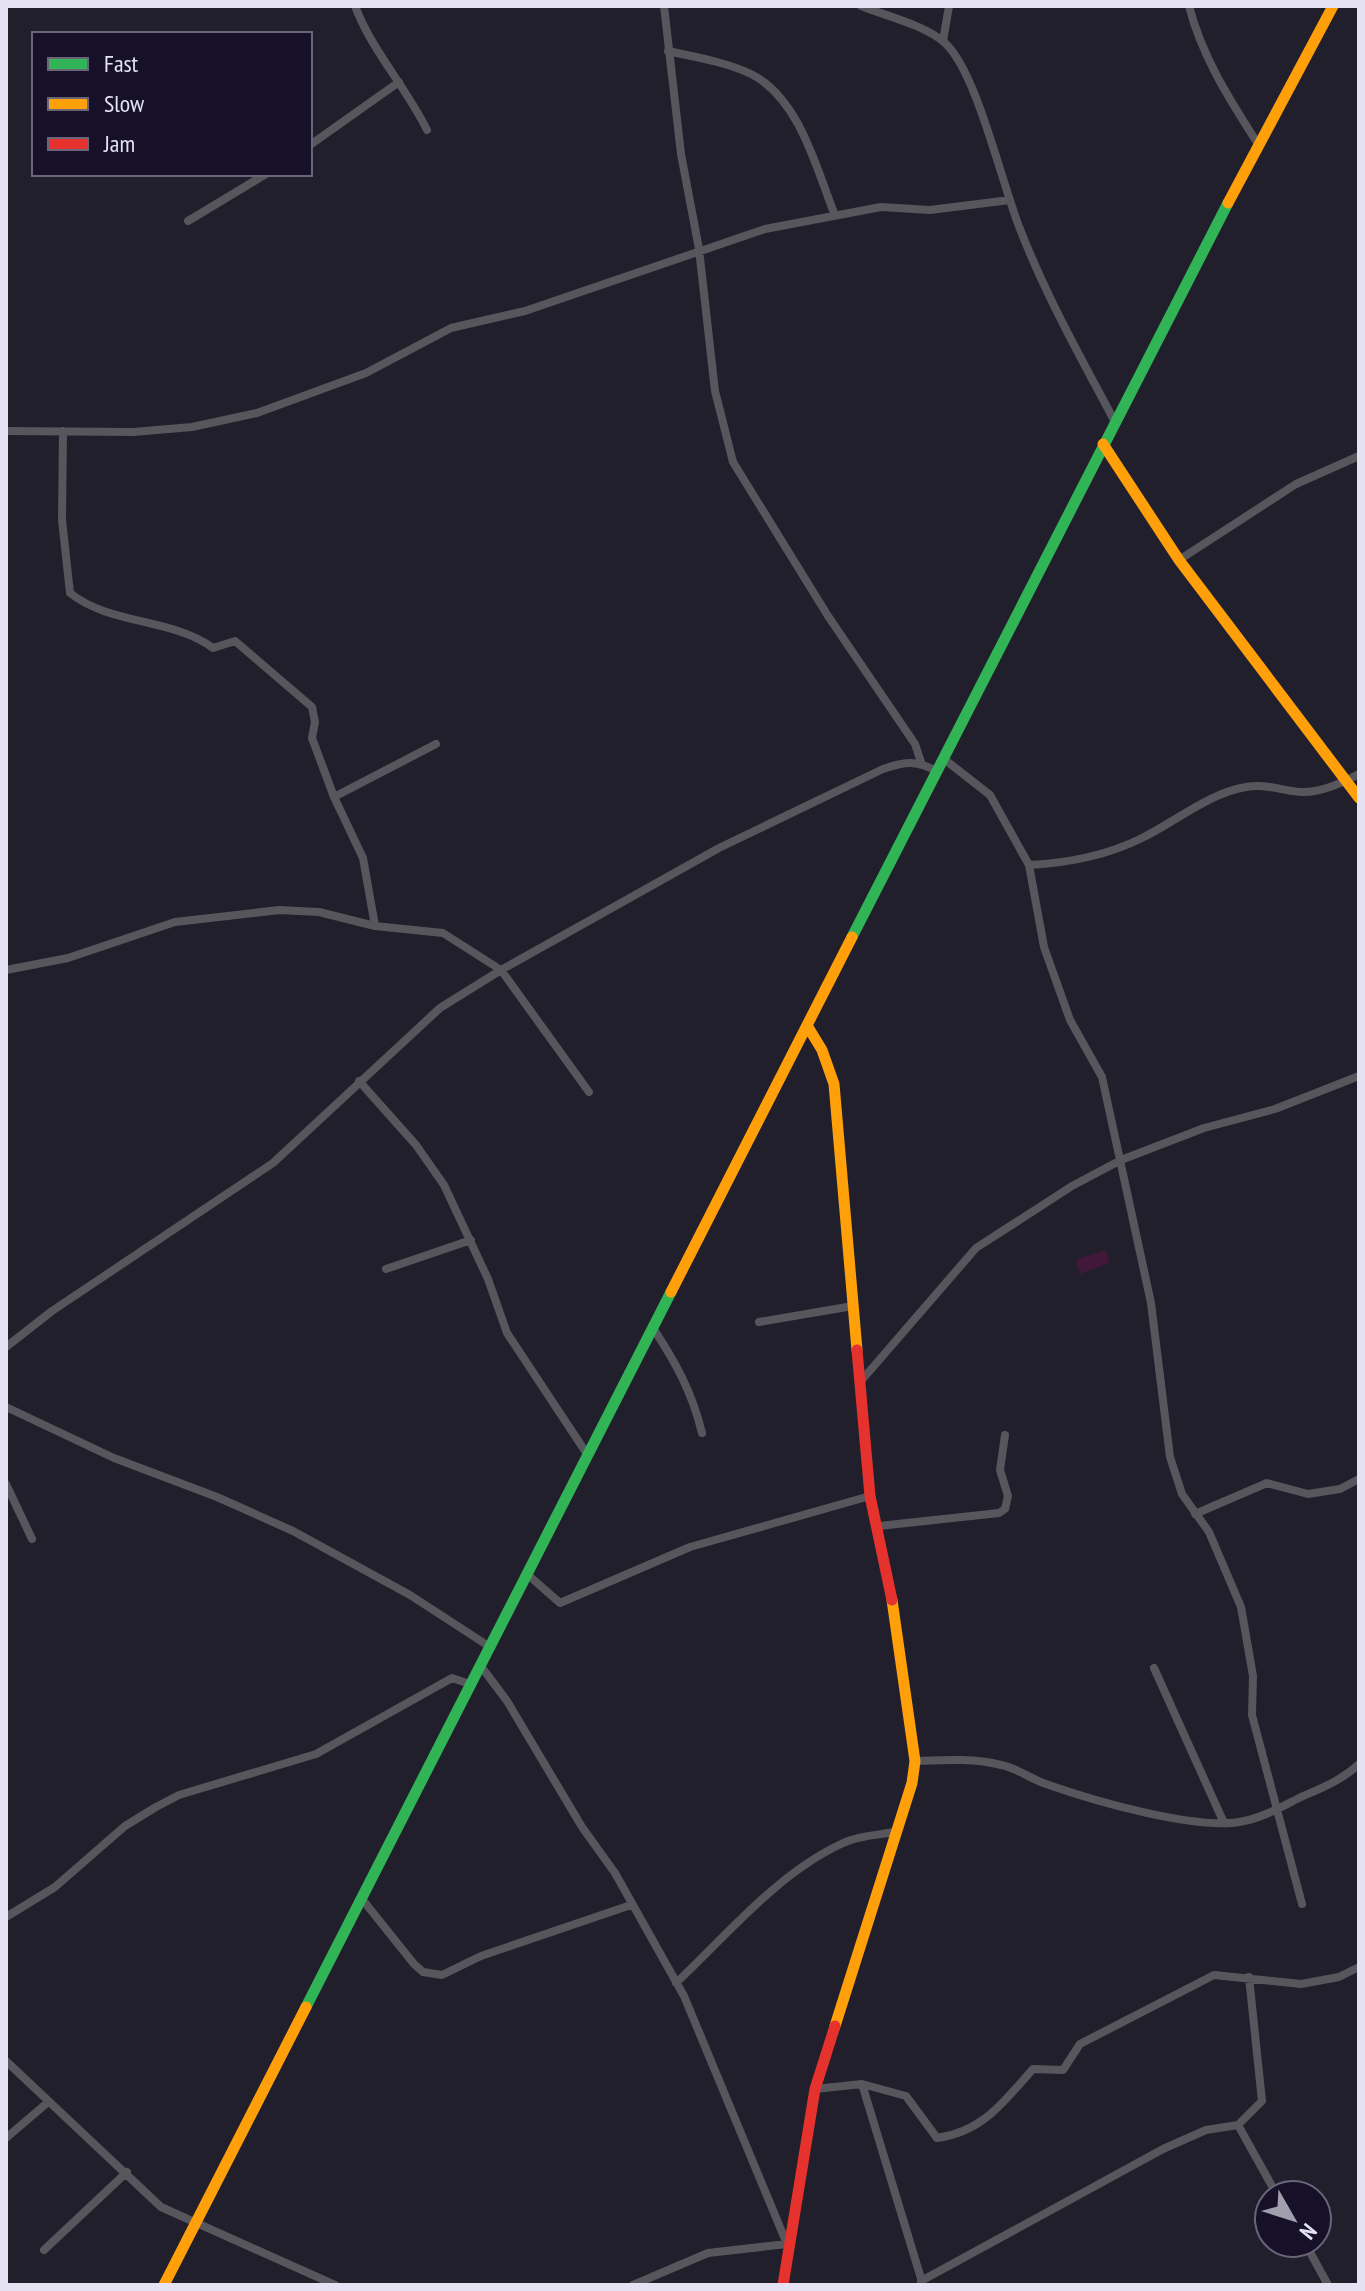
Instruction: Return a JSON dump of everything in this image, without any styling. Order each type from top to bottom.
[{"type":"main road","points":[[164,2285],[1103,444],[1333,6]]},
{"type":"main road","points":[[1103,444],[1179,560],[1359,798]]},
{"type":"main road","points":[[783,2285],[787,2244],[815,2089],[912,1783],[915,1761],[879,1526],[870,1496],[834,1084],[822,1050],[808,1027]]},
{"type":"street","points":[[355,6],[363,28],[427,130]]},
{"type":"street","points":[[664,6],[681,154],[699,249],[715,391],[733,462],[828,616],[915,744],[921,762]]},
{"type":"street","points":[[861,6],[943,41],[957,57],[1050,300],[1115,422]]},
{"type":"street","points":[[943,41],[949,6]]},
{"type":"street","points":[[1189,6],[1197,38],[1229,99],[1258,144]]},
{"type":"street","points":[[668,51],[750,74],[769,85],[806,143],[834,213]]},
{"type":"street","points":[[312,144],[399,82]]},
{"type":"street","points":[[188,221],[263,176]]},
{"type":"street","points":[[6,431],[163,429],[257,413],[366,373],[451,328],[525,311],[699,249],[834,213],[891,206],[930,210],[1010,200]]},
{"type":"street","points":[[63,431],[62,520],[70,593],[80,600],[187,635],[213,648],[235,641],[312,707],[315,722],[312,738],[334,797],[363,858],[375,926]]},
{"type":"street","points":[[1179,560],[1296,484],[1357,457],[1359,470]]},
{"type":"street","points":[[334,797],[436,744]]},
{"type":"street","points":[[944,759],[990,795],[1029,865],[1044,947],[1070,1020],[1102,1077],[1151,1303],[1170,1457],[1182,1494],[1209,1532],[1241,1607],[1253,1676],[1252,1715],[1302,1904]]},
{"type":"street","points":[[6,1347],[52,1311],[273,1163],[440,1008],[501,970],[719,848],[883,769],[906,761],[921,762],[938,772]]},
{"type":"street","points":[[1029,865],[1072,863],[1139,840],[1220,796],[1246,787],[1271,786],[1303,792],[1346,782],[1359,774]]},
{"type":"street","points":[[6,970],[68,958],[194,918],[279,910],[319,912],[375,926],[443,933],[501,970],[589,1092]]},
{"type":"street","points":[[861,1381],[976,1248],[1072,1186],[1121,1160],[1221,1122],[1275,1109],[1359,1076]]},
{"type":"street","points":[[359,1081],[416,1145],[444,1185],[471,1240],[507,1333],[587,1454]]},
{"type":"street","points":[[386,1269],[471,1240]]},
{"type":"street","points":[[759,1322],[853,1306]]},
{"type":"street","points":[[653,1328],[682,1372],[694,1400],[702,1433]]},
{"type":"street","points":[[6,1407],[114,1458],[217,1497],[293,1531],[410,1595],[490,1647]]},
{"type":"street","points":[[879,1526],[999,1513],[1005,1509],[1008,1496],[1000,1470],[1005,1435]]},
{"type":"street","points":[[1195,1514],[1267,1483],[1308,1494],[1340,1489],[1359,1479]]},
{"type":"street","points":[[6,1484],[32,1539]]},
{"type":"street","points":[[527,1574],[560,1603],[690,1547],[870,1496]]},
{"type":"street","points":[[480,1665],[507,1701],[582,1827],[615,1873],[676,1983],[787,2244],[708,2253],[633,2285]]},
{"type":"street","points":[[1154,1668],[1224,1823]]},
{"type":"street","points":[[6,1917],[55,1887],[125,1826],[179,1795],[316,1754],[452,1678],[470,1684]]},
{"type":"street","points":[[915,1761],[965,1760],[1003,1765],[1047,1785],[1108,1802],[1157,1814],[1224,1823],[1244,1822],[1276,1809],[1345,1777],[1359,1764]]},
{"type":"street","points":[[676,1983],[772,1891],[815,1859],[844,1842],[895,1832]]},
{"type":"street","points":[[362,1899],[414,1964],[423,1972],[442,1975],[481,1956],[631,1905]]},
{"type":"street","points":[[815,2089],[862,2084],[906,2096],[937,2138],[947,2137],[979,2125],[999,2109],[1033,2069],[1063,2070],[1080,2044],[1214,1975],[1301,1984],[1339,1977],[1359,1967]]},
{"type":"street","points":[[862,2084],[922,2283],[1163,2149],[1206,2130],[1238,2125],[1262,2101],[1249,1977]]},
{"type":"street","points":[[6,2061],[47,2103],[127,2172],[161,2207],[335,2285]]},
{"type":"street","points":[[6,2138],[47,2103]]},
{"type":"street","points":[[1238,2125],[1268,2179]]},
{"type":"street","points":[[44,2250],[127,2172]]},
{"type":"street","points":[[1314,2259],[1328,2285]]},
{"type":"shaded area","points":[[1105,1250],[1110,1263],[1080,1274],[1076,1260]]},
{"type":"traffic: fast","points":[[852,937],[1228,203]]},
{"type":"traffic: fast","points":[[306,2007],[671,1292]]},
{"type":"traffic: slow","points":[[1228,203],[1333,6]]},
{"type":"traffic: slow","points":[[1103,444],[1179,560],[1359,798]]},
{"type":"traffic: slow","points":[[671,1292],[852,937]]},
{"type":"traffic: slow","points":[[808,1027],[822,1050],[834,1084],[857,1350]]},
{"type":"traffic: slow","points":[[835,2026],[912,1783],[915,1761],[892,1600]]},
{"type":"traffic: slow","points":[[164,2285],[306,2007]]},
{"type":"traffic: jam","points":[[857,1350],[870,1496],[892,1600]]},
{"type":"traffic: jam","points":[[783,2285],[815,2089],[835,2026]]}]
